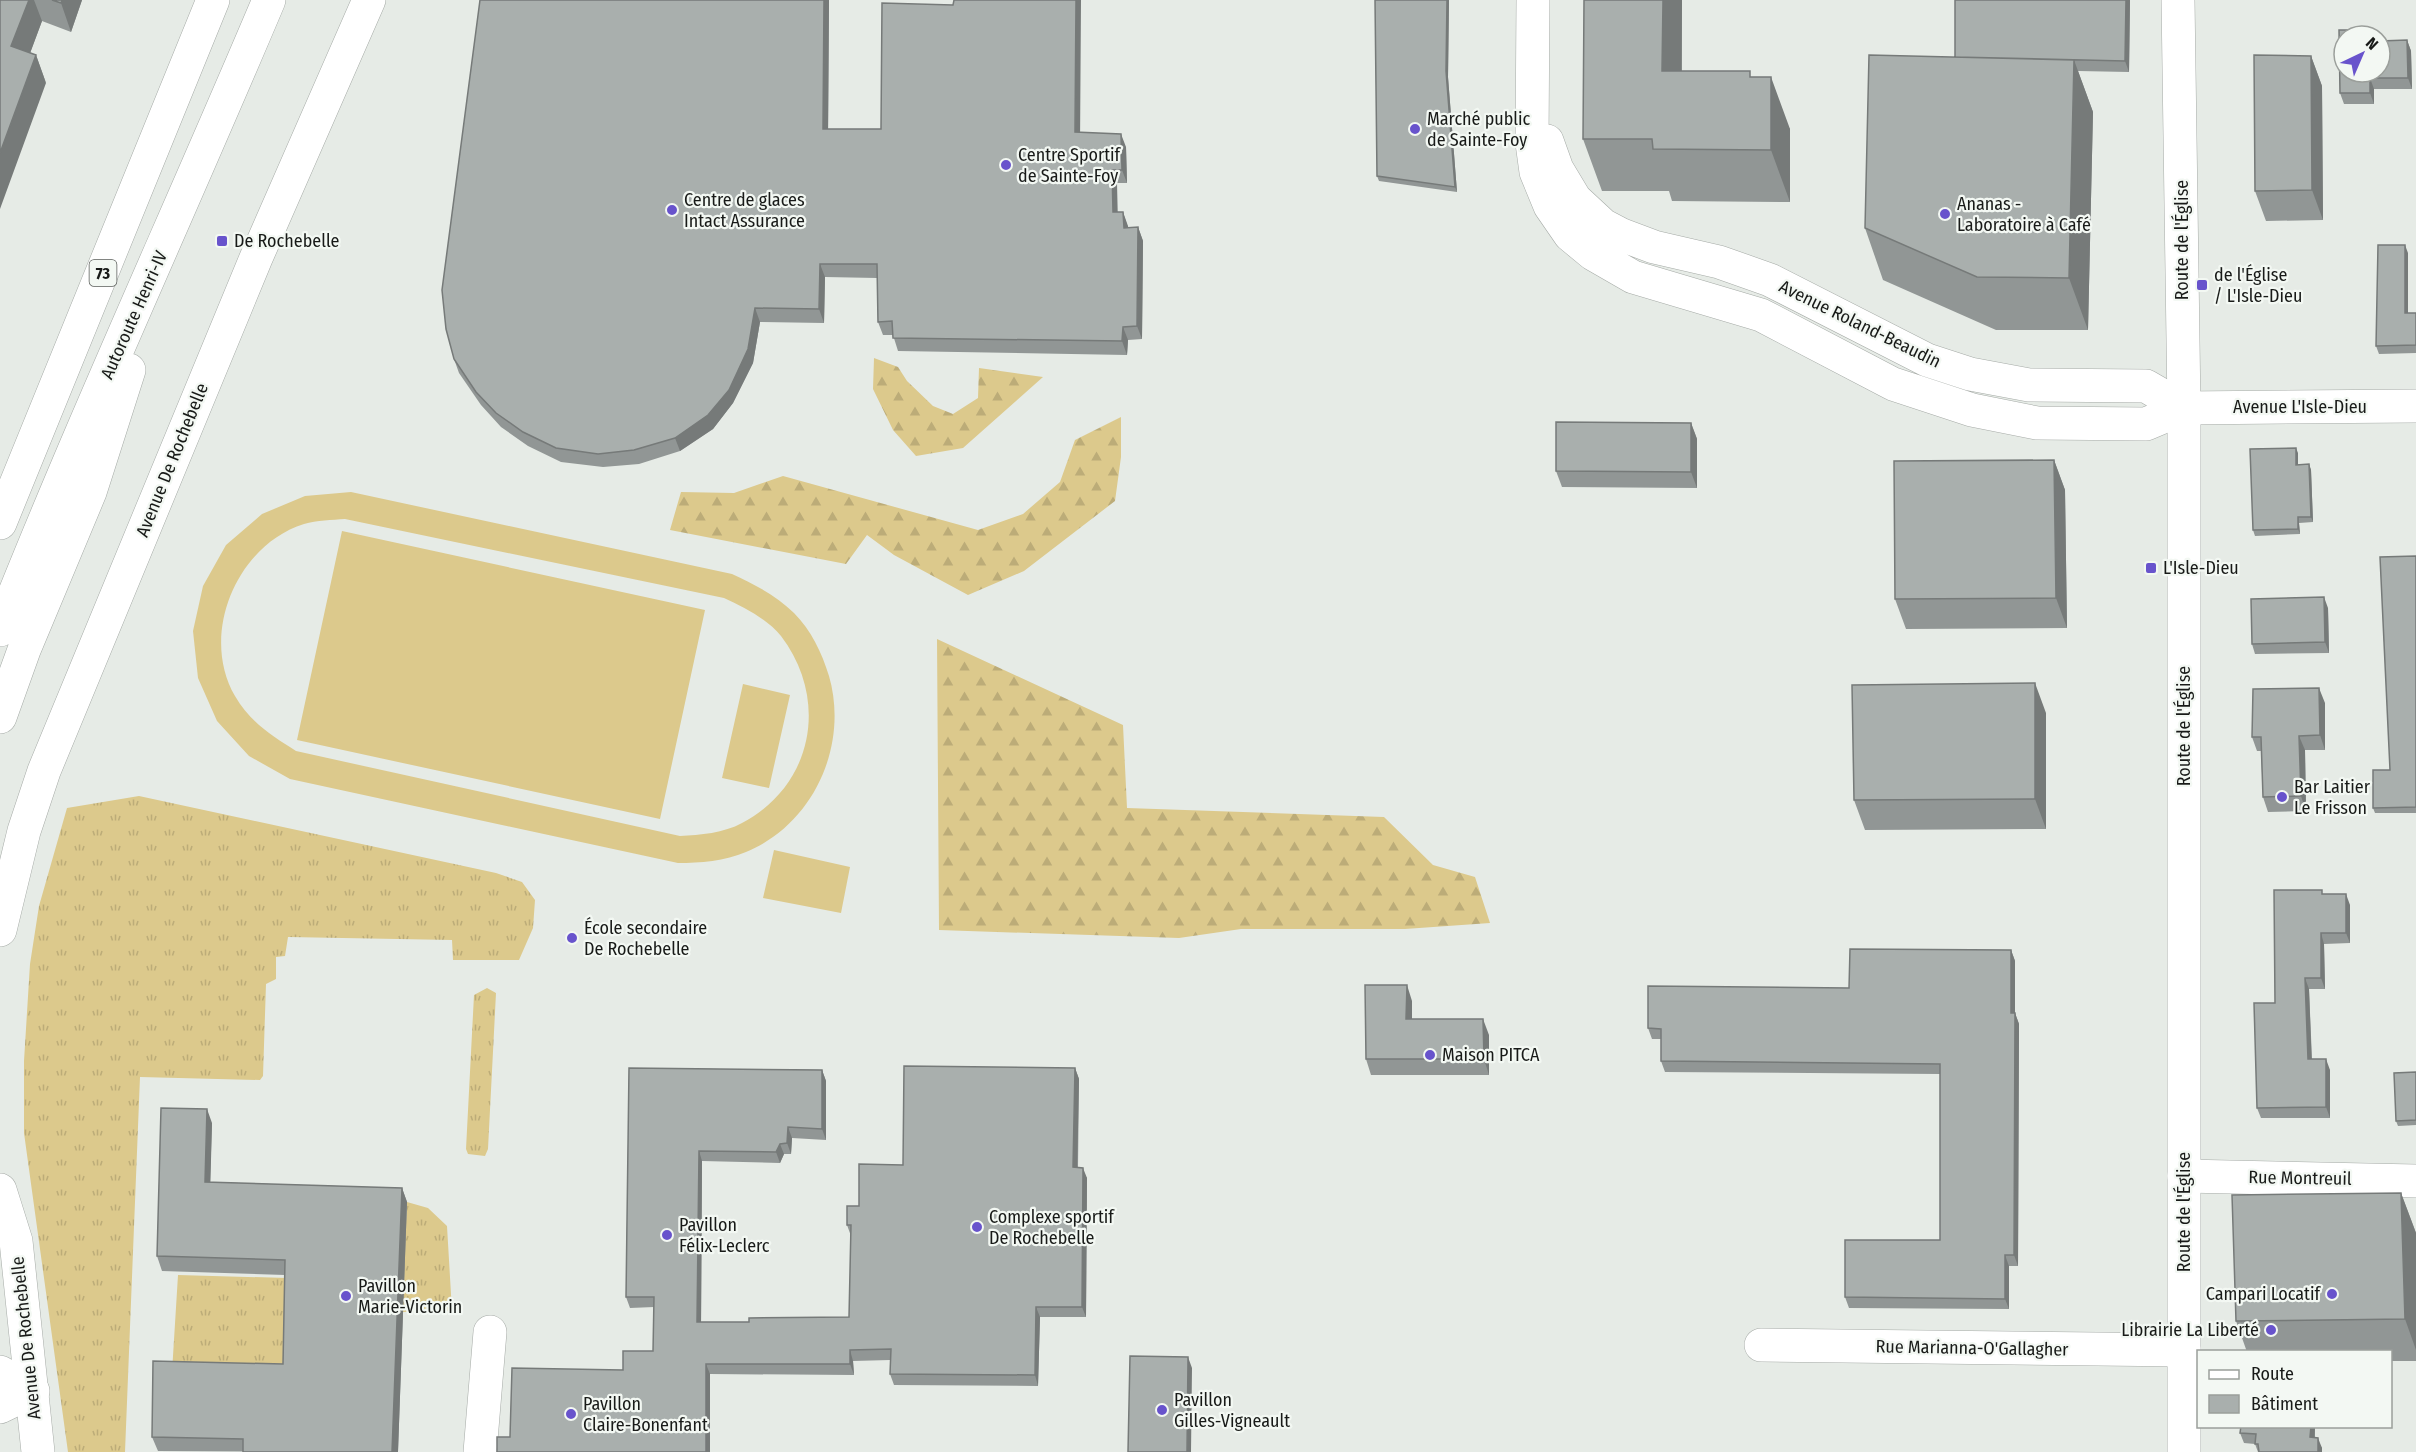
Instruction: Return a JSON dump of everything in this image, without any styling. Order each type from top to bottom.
[{"type":"main road","name":"73","points":[[0,524],[213,0]]},
{"type":"main road","name":"Autoroute Henri-IV","points":[[0,630],[60,479],[178,215],[269,0]]},
{"type":"main road","name":"Avenue De Rochebelle","points":[[0,930],[24,831],[44,771],[268,228],[369,0]]},
{"type":"main road","name":"Avenue Roland-Beaudin","points":[[1533,0],[1533,102],[1557,169],[1575,199],[1599,221],[1622,235],[1654,247],[1719,262],[1770,280],[1927,360],[1970,374],[2029,386],[2146,386],[2184,408]]},
{"type":"main road","name":"Route de l'Église","points":[[2178,0],[2184,408],[2184,1452]]},
{"type":"main road","points":[[0,717],[24,650],[90,492],[178,215]]},
{"type":"main road","name":"Avenue L'Isle-Dieu","points":[[2184,408],[2416,406]]},
{"type":"main road","name":"Rue Montreuil","points":[[2184,1176],[2416,1181]]},
{"type":"main road","name":"Avenue De Rochebelle","points":[[0,1190],[16,1241],[38,1452]]},
{"type":"main road","points":[[480,1452],[490,1332]]},
{"type":"main road","name":"Rue Marianna-O'Gallagher","points":[[1761,1345],[2184,1350]]},
{"type":"main road","points":[[0,1372],[33,1391]]},
{"type":"main road","points":[[0,1407],[33,1391]]},
{"type":"green space","points":[[874,358],[898,367],[907,381],[933,406],[953,414],[978,398],[979,368],[1043,377],[963,448],[916,456],[893,430],[873,389]]},
{"type":"green space","points":[[1121,417],[1121,457],[1115,501],[1024,571],[968,595],[894,555],[867,535],[846,564],[670,530],[681,492],[734,493],[783,476],[978,530],[1023,514],[1060,482],[1075,440]]},
{"type":"green space","points":[[351,492],[732,574],[765,591],[794,613],[806,627],[819,650],[829,676],[834,702],[834,729],[829,755],[820,779],[807,802],[790,822],[770,839],[746,852],[712,861],[678,863],[290,779],[249,756],[217,721],[198,678],[193,631],[203,586],[226,545],[262,514],[305,496]],"holes":[[[345,519],[724,598],[747,609],[769,624],[781,636],[796,661],[805,686],[809,713],[806,739],[799,764],[785,787],[766,807],[735,826],[696,835],[680,836],[296,751],[262,728],[241,705],[225,672],[221,646],[223,620],[231,595],[243,571],[260,551],[280,535],[304,524],[324,520]]]},
{"type":"green space","points":[[342,531],[705,610],[660,819],[297,740]]},
{"type":"green space","points":[[937,639],[1123,725],[1127,808],[1384,817],[1433,865],[1475,877],[1490,923],[1405,929],[1241,929],[1179,938],[939,930]]},
{"type":"green space","points":[[743,684],[790,695],[769,788],[722,778]]},
{"type":"green space","points":[[139,796],[496,873],[522,882],[535,900],[533,928],[519,960],[453,960],[452,940],[288,937],[285,956],[276,957],[276,979],[266,984],[263,1076],[260,1080],[140,1077],[125,1452],[68,1452],[24,1133],[24,1061],[30,964],[39,906],[67,808]]},
{"type":"green space","points":[[774,850],[850,867],[841,913],[763,898]]},
{"type":"green space","points":[[487,988],[496,993],[488,1149],[485,1156],[468,1154],[466,1149],[474,995]]},
{"type":"green space","points":[[407,1202],[428,1208],[447,1226],[452,1311],[401,1312]]},
{"type":"green space","points":[[178,1275],[288,1278],[286,1376],[172,1372]]},
{"type":"building","points":[[0,0],[29,0],[11,46],[36,55],[0,153]]},
{"type":"building","name":"Centre de glaces Intact Assurance","points":[[480,0],[824,0],[823,129],[881,129],[882,3],[953,5],[954,0],[1076,0],[1075,132],[1121,134],[1122,170],[1112,170],[1113,212],[1123,212],[1124,228],[1138,227],[1137,326],[1123,327],[1122,341],[893,338],[892,321],[878,322],[877,264],[820,264],[819,309],[755,308],[748,349],[729,390],[708,415],[675,438],[634,450],[598,454],[556,448],[523,432],[496,413],[476,392],[454,359],[446,329],[442,290]]},
{"type":"building","name":"Marché public de Sainte-Foy","points":[[1375,0],[1447,0],[1446,71],[1455,187],[1377,176]]},
{"type":"building","points":[[1584,0],[1663,0],[1662,71],[1750,71],[1750,77],[1771,77],[1771,150],[1653,149],[1652,139],[1583,139]]},
{"type":"building","points":[[1955,0],[2126,0],[2125,61],[1955,57]]},
{"type":"building","points":[[2407,40],[2408,78],[2392,78],[2392,41]]},
{"type":"building","points":[[1869,55],[2074,60],[2069,278],[1977,277],[1865,228]]},
{"type":"building","points":[[2254,55],[2311,56],[2312,190],[2255,191]]},
{"type":"building","points":[[2340,84],[2370,84],[2370,93],[2340,93]]},
{"type":"building","points":[[2378,245],[2405,245],[2405,313],[2416,313],[2416,345],[2376,346]]},
{"type":"building","points":[[1556,422],[1691,423],[1691,472],[1556,471]]},
{"type":"building","points":[[2296,448],[2296,465],[2309,464],[2311,517],[2298,517],[2298,529],[2253,530],[2250,449]]},
{"type":"building","points":[[2054,460],[2056,598],[1895,599],[1894,461]]},
{"type":"building","points":[[2416,556],[2416,807],[2373,808],[2373,770],[2390,770],[2380,557]]},
{"type":"building","points":[[2324,597],[2325,642],[2252,644],[2251,599]]},
{"type":"building","points":[[2035,683],[2035,799],[1854,800],[1852,685]]},
{"type":"building","points":[[2319,688],[2320,735],[2299,736],[2301,796],[2263,797],[2261,737],[2252,737],[2253,689]]},
{"type":"building","points":[[2274,890],[2322,890],[2322,894],[2346,894],[2346,933],[2321,933],[2321,978],[2305,978],[2308,1059],[2326,1059],[2326,1107],[2257,1108],[2254,1003],[2275,1003]]},
{"type":"building","points":[[1850,949],[2011,950],[2011,1013],[2015,1013],[2014,1255],[2005,1255],[2005,1299],[1845,1297],[1845,1240],[1940,1240],[1940,1064],[1661,1061],[1661,1029],[1648,1028],[1648,986],[1849,988]]},
{"type":"building","name":"Maison PITCA","points":[[1365,985],[1407,985],[1406,1019],[1483,1019],[1484,1059],[1366,1059]]},
{"type":"building","points":[[904,1066],[1075,1068],[1073,1167],[1083,1168],[1082,1307],[1036,1307],[1035,1375],[890,1374],[891,1349],[850,1350],[850,1364],[706,1364],[706,1452],[497,1452],[497,1437],[510,1437],[512,1368],[623,1370],[623,1351],[653,1351],[654,1297],[626,1297],[629,1068],[822,1070],[822,1129],[788,1127],[787,1143],[780,1144],[776,1152],[699,1151],[697,1322],[749,1322],[749,1318],[849,1317],[851,1225],[847,1225],[847,1206],[859,1206],[859,1164],[903,1165]]},
{"type":"building","points":[[2416,1072],[2416,1120],[2396,1121],[2394,1073]]},
{"type":"building","name":"Pavillon Marie-Victorin","points":[[161,1108],[207,1109],[205,1182],[402,1188],[392,1452],[243,1452],[243,1439],[152,1437],[153,1361],[283,1364],[285,1260],[157,1256]]},
{"type":"building","name":"Campari Locatif","points":[[2401,1193],[2405,1319],[2236,1321],[2232,1195]]},
{"type":"building","name":"Pavillon Gilles-Vigneault","points":[[1130,1356],[1188,1357],[1187,1452],[1128,1452]]},
{"type":"building","points":[[2241,1428],[2311,1428],[2310,1437],[2318,1438],[2318,1452],[2259,1452],[2258,1444],[2255,1444],[2256,1434],[2240,1433]]},
{"type":"place","name":"Marché public de Sainte-Foy","points":[[1415,129]]},
{"type":"place","name":"Centre Sportif de Sainte-Foy","points":[[1006,165]]},
{"type":"place","name":"Centre de glaces Intact Assurance","points":[[672,210]]},
{"type":"place","name":"Ananas - Laboratoire à Café","points":[[1945,214]]},
{"type":"place","name":"De Rochebelle","points":[[222,241]]},
{"type":"place","name":"de l'Église / L'Isle-Dieu","points":[[2202,285]]},
{"type":"place","name":"L'Isle-Dieu","points":[[2151,568]]},
{"type":"place","name":"Bar Laitier Le Frisson","points":[[2282,797]]},
{"type":"place","name":"École secondaire De Rochebelle","points":[[572,938]]},
{"type":"place","name":"Maison PITCA","points":[[1430,1055]]},
{"type":"place","name":"Complexe sportif De Rochebelle","points":[[977,1227]]},
{"type":"place","name":"Pavillon Félix-Leclerc","points":[[667,1235]]},
{"type":"place","name":"Campari Locatif","points":[[2332,1294]]},
{"type":"place","name":"Pavillon Marie-Victorin","points":[[346,1296]]},
{"type":"place","name":"Librairie La Liberté","points":[[2271,1330]]},
{"type":"place","name":"Pavillon Gilles-Vigneault","points":[[1162,1410]]},
{"type":"place","name":"Pavillon Claire-Bonenfant","points":[[571,1414]]}]
